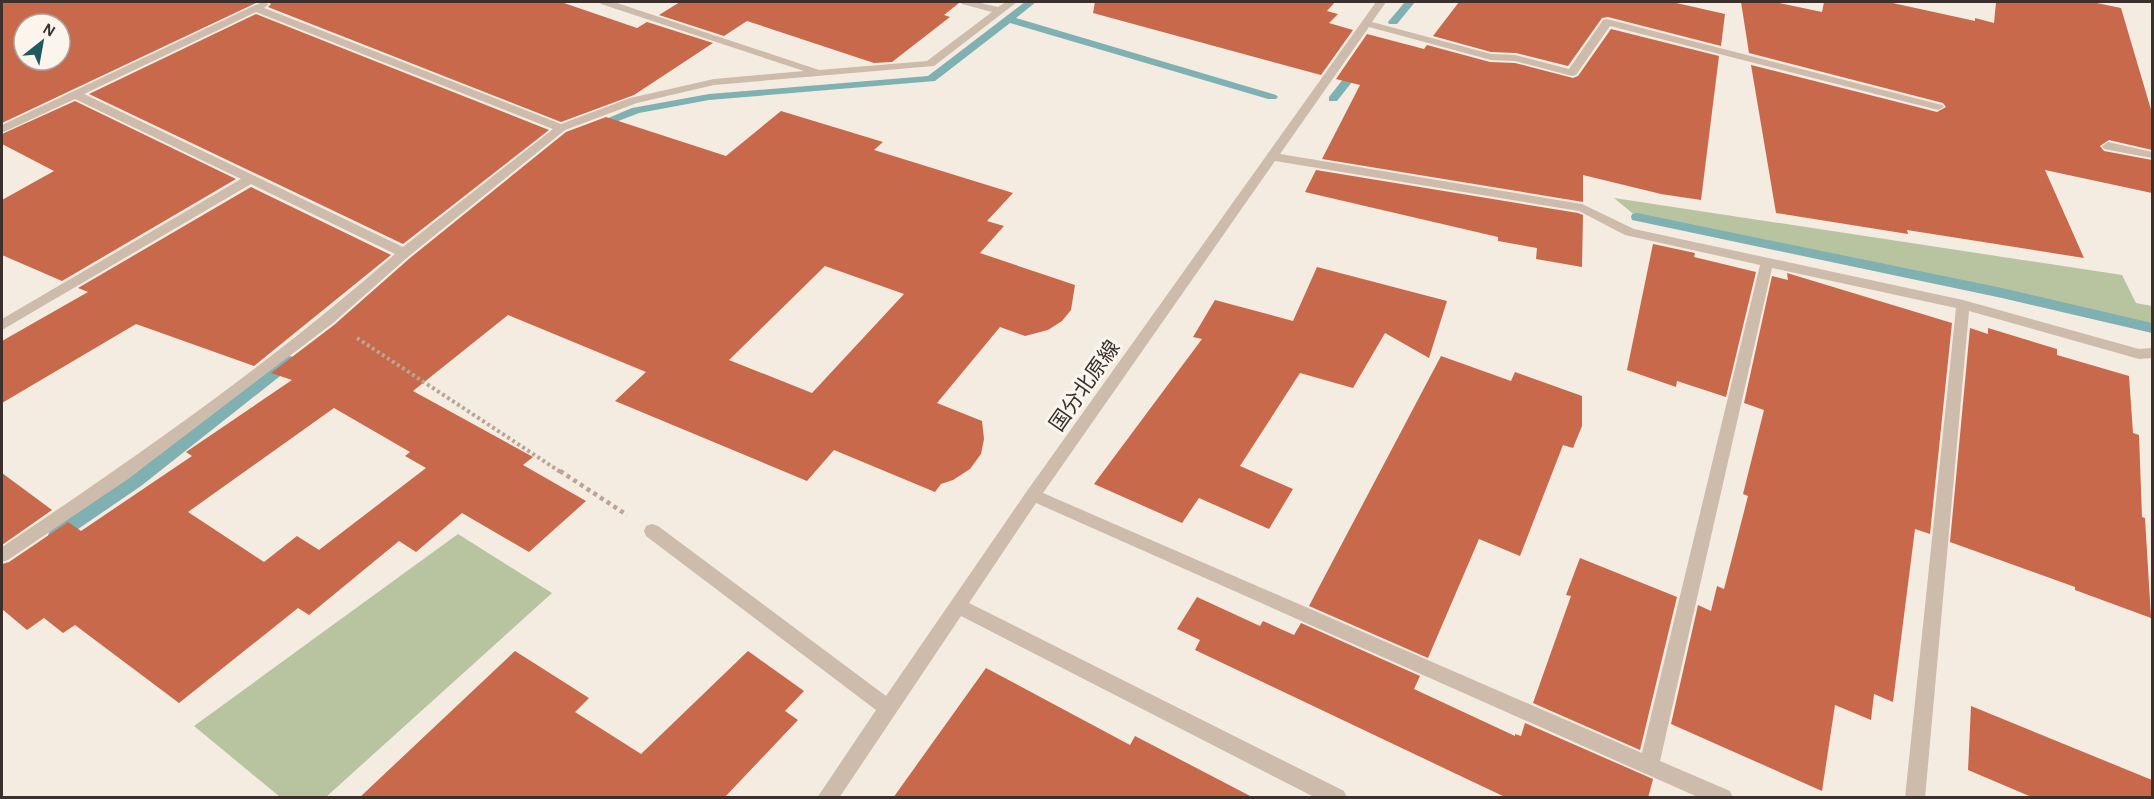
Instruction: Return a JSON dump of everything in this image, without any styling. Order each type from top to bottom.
[{"type":"street","points":[[2,129],[269,2]]},
{"type":"street","points":[[605,2],[823,74]]},
{"type":"street","points":[[966,2],[999,12]]},
{"type":"street","points":[[2,555],[122,476],[328,320],[404,253],[561,128],[634,100],[714,82],[930,64],[1012,2]]},
{"type":"street","name":"国分北原線","points":[[827,798],[1033,495],[1274,157],[1381,2]]},
{"type":"street","points":[[256,8],[561,128]]},
{"type":"street","points":[[1366,23],[1491,57],[1515,58],[1572,73],[1607,22],[1938,108]]},
{"type":"street","points":[[74,94],[404,253]]},
{"type":"street","points":[[2108,146],[2152,155]]},
{"type":"street","points":[[1274,157],[1582,208],[1630,232],[1963,305],[2146,353],[2152,364]]},
{"type":"street","points":[[2,325],[250,179]]},
{"type":"street","points":[[1649,765],[1767,262]]},
{"type":"street","points":[[1915,798],[1963,305]]},
{"type":"street","points":[[1033,495],[1723,798]]},
{"type":"street","points":[[652,531],[888,708]]},
{"type":"street","points":[[958,606],[1337,798]]},
{"type":"path","points":[[355,337],[652,531]]},
{"type":"green space","points":[[1614,198],[2122,275],[2136,303],[2152,306],[2152,328],[2002,293],[1637,217]]},
{"type":"green space","points":[[458,534],[552,593],[326,797],[280,797],[194,726]]},
{"type":"building","points":[[2,2],[258,2],[2,123]]},
{"type":"building","points":[[268,2],[561,2],[637,28],[647,22],[713,43],[634,95],[561,122],[268,7],[271,4]]},
{"type":"building","points":[[680,2],[959,3],[944,15],[950,17],[892,62],[874,63],[747,21],[724,36],[659,15]]},
{"type":"building","points":[[1095,2],[1335,2],[1327,11],[1338,14],[1329,23],[1353,30],[1321,75],[1093,13]]},
{"type":"building","points":[[1459,2],[1672,2],[1725,14],[1721,46],[1608,17],[1602,18],[1568,66],[1516,53],[1491,52],[1433,36]]},
{"type":"building","points":[[1741,2],[1774,2],[1822,12],[1824,2],[1888,2],[1994,23],[1996,2],[2092,2],[2121,8],[2152,113],[2152,150],[2109,140],[2100,146],[2104,151],[2152,160],[2152,193],[2045,170],[2084,258],[1907,230],[1908,234],[1776,213],[1751,65],[1937,112],[1946,107],[1943,103],[1749,53]]},
{"type":"building","points":[[256,14],[549,130],[403,244],[89,94]]},
{"type":"building","points":[[1611,29],[1719,56],[1701,200],[1661,194],[1583,175],[1583,202],[1322,159],[1360,85],[1336,79],[1367,34],[1424,49],[1427,45],[1490,62],[1515,63],[1573,78],[1578,76]]},
{"type":"building","points":[[75,101],[236,179],[62,281],[2,255],[2,200],[54,171],[2,144],[2,134]]},
{"type":"building","points":[[781,111],[883,142],[874,150],[1013,193],[987,221],[1004,226],[980,253],[1075,285],[1071,310],[1062,321],[1048,330],[1025,336],[1000,327],[937,403],[982,421],[984,439],[981,454],[970,469],[953,480],[941,484],[935,492],[834,450],[807,481],[615,401],[646,372],[508,315],[413,391],[533,457],[523,465],[586,501],[529,552],[462,513],[416,552],[399,541],[309,615],[298,608],[179,703],[75,625],[63,633],[44,618],[27,630],[2,609],[2,564],[9,562],[68,522],[81,531],[192,456],[186,452],[292,380],[271,373],[334,325],[410,258],[566,132],[606,117],[726,156]],"holes":[[[825,266],[904,294],[812,393],[729,360]],[[334,408],[410,452],[405,456],[426,468],[319,550],[297,536],[264,562],[188,512]]]},
{"type":"building","points":[[1316,170],[1578,213],[1583,215],[1582,267],[1536,259],[1537,248],[1498,241],[1498,237],[1305,192]]},
{"type":"building","points":[[251,187],[391,255],[254,366],[136,324],[2,403],[2,341],[88,292],[78,288]]},
{"type":"building","points":[[1653,244],[1695,253],[1694,257],[1756,272],[1726,397],[1677,381],[1676,387],[1627,370]]},
{"type":"building","points":[[1317,267],[1447,301],[1429,358],[1385,333],[1353,388],[1300,373],[1240,466],[1293,489],[1269,529],[1199,498],[1182,523],[1094,484],[1202,339],[1193,337],[1215,300],[1293,321]]},
{"type":"building","points":[[1787,273],[1952,323],[1930,534],[1915,529],[1893,702],[1874,694],[1871,720],[1835,705],[1822,791],[1671,724],[1698,605],[1711,611],[1717,586],[1724,589],[1748,496],[1743,494],[1764,410],[1744,403],[1772,276],[1788,280]]},
{"type":"building","points":[[1970,328],[1988,334],[1988,328],[2057,349],[2057,355],[2129,376],[2133,433],[2139,435],[2142,517],[2145,518],[2151,618],[2075,590],[2075,587],[1950,542]]},
{"type":"building","points":[[1441,356],[1511,381],[1515,372],[1582,396],[1582,426],[1573,448],[1563,445],[1520,556],[1479,539],[1428,658],[1309,606]]},
{"type":"building","points":[[2,473],[52,510],[2,545]]},
{"type":"building","points":[[1580,558],[1677,597],[1640,750],[1533,703],[1571,596],[1566,595]]},
{"type":"building","points":[[1197,597],[1260,626],[1263,621],[1294,635],[1301,623],[1420,676],[1414,689],[1515,736],[1515,734],[1521,736],[1525,723],[1653,779],[1648,798],[1507,798],[1195,650],[1200,640],[1177,629]]},
{"type":"building","points":[[515,651],[589,698],[575,712],[641,754],[748,651],[804,691],[785,711],[798,720],[724,798],[359,798]]},
{"type":"building","points":[[986,668],[1130,745],[1135,736],[1254,798],[893,798]]},
{"type":"building","points":[[1971,706],[2152,780],[2152,798],[2034,798],[1968,770]]},
{"type":"waterway","points":[[1009,19],[1031,2]]},
{"type":"waterway","points":[[1393,22],[1410,2]]},
{"type":"waterway","points":[[595,126],[636,110],[709,97],[931,79],[1009,19]]},
{"type":"waterway","points":[[1009,19],[1272,97]]},
{"type":"waterway","points":[[1333,99],[1359,66]]},
{"type":"waterway","points":[[1637,217],[2002,293],[2152,328]]},
{"type":"waterway","points":[[56,535],[135,482],[289,361]]}]
